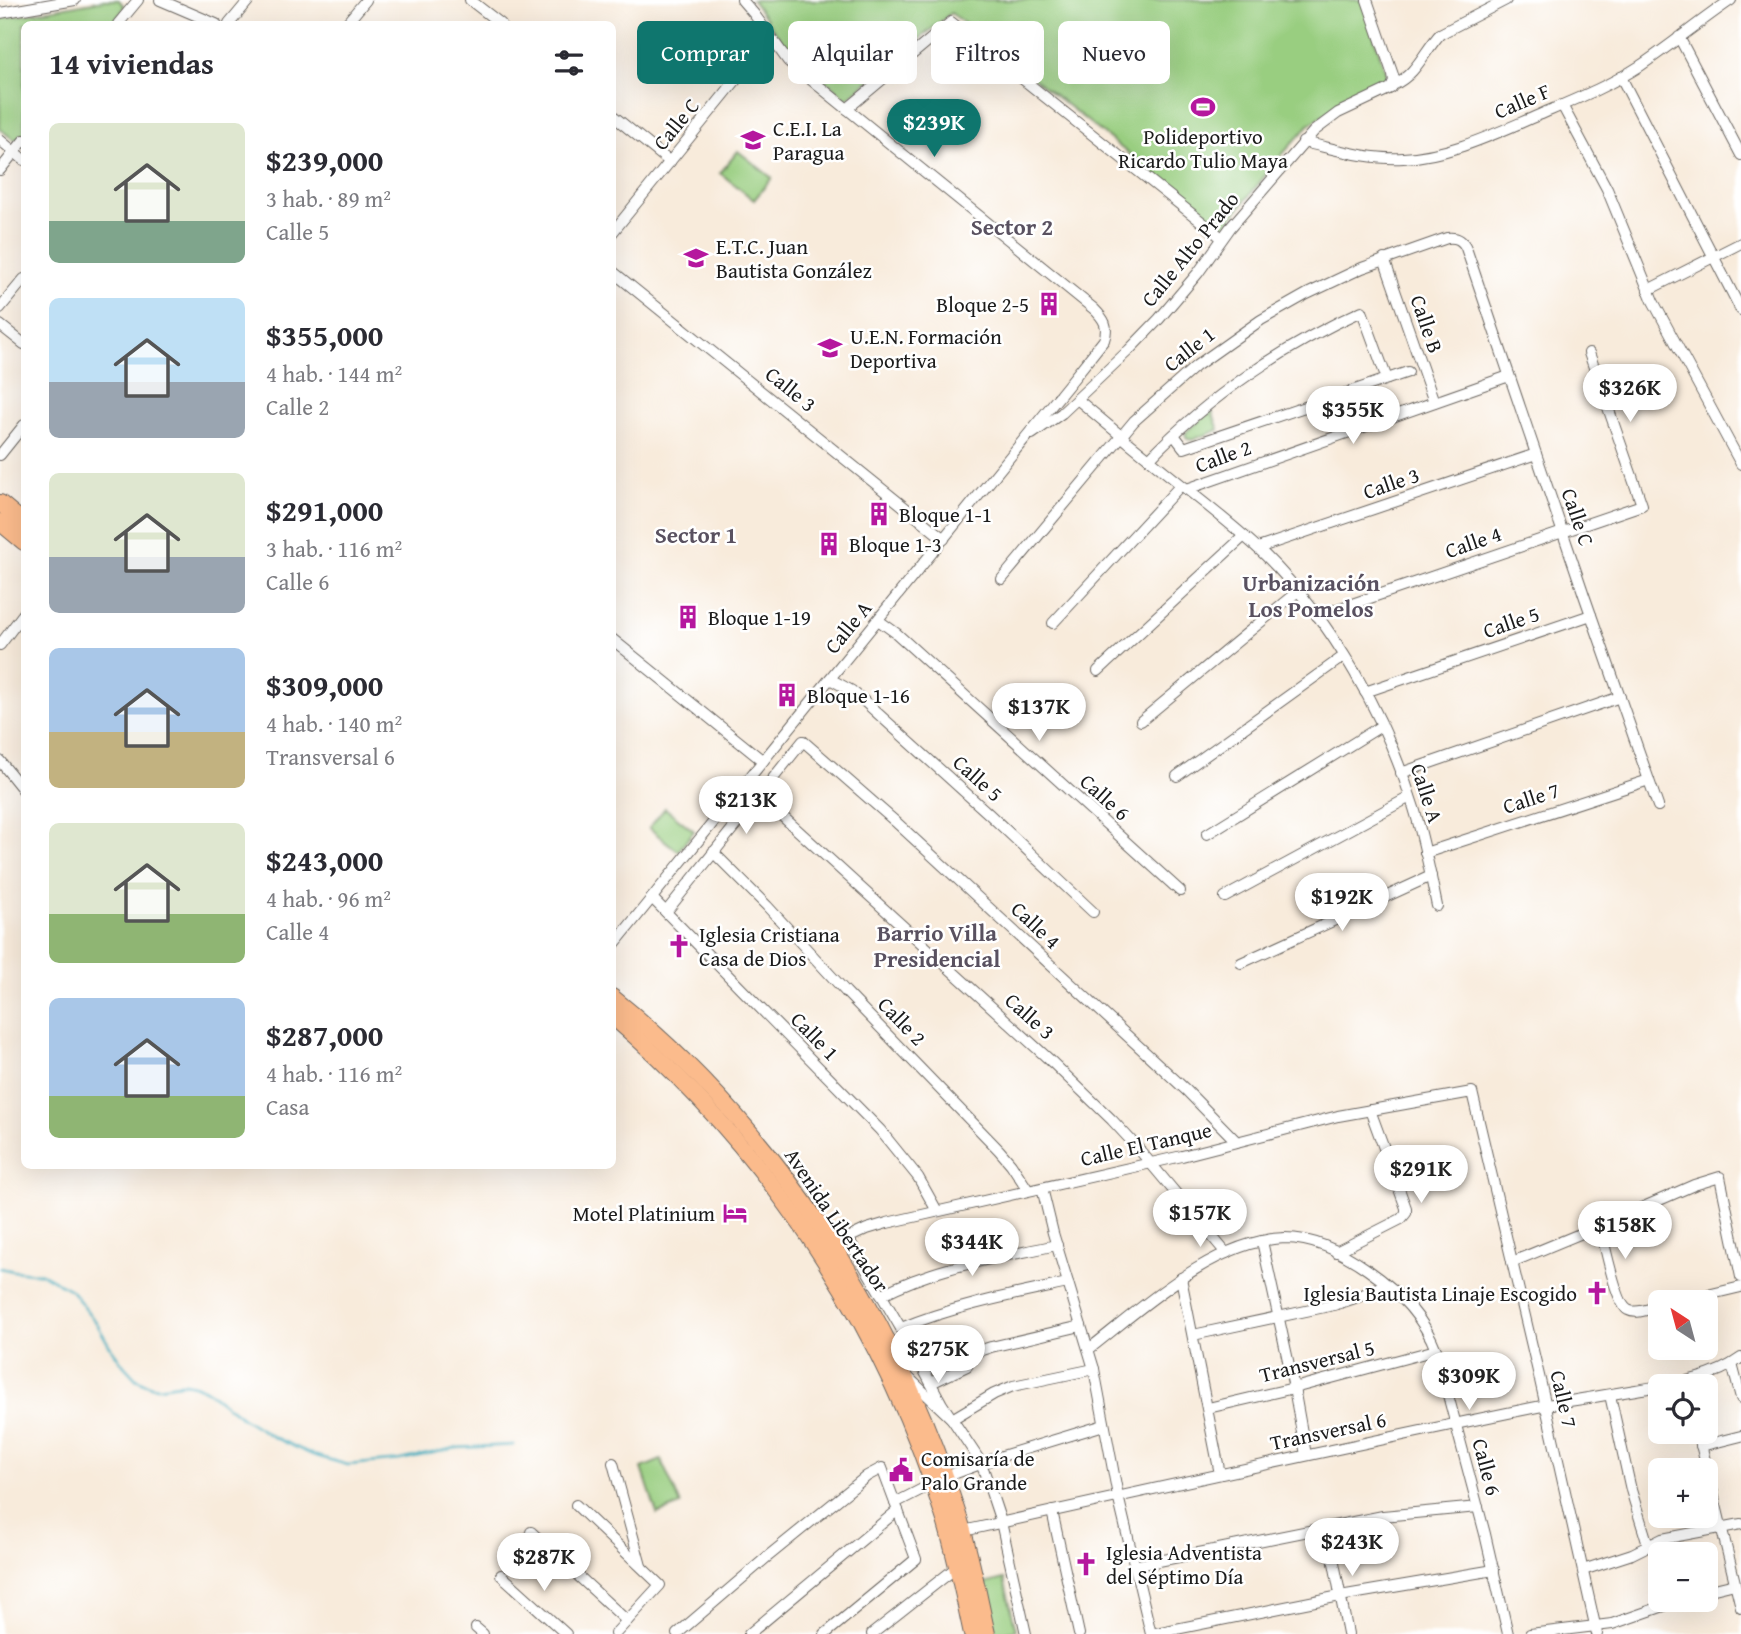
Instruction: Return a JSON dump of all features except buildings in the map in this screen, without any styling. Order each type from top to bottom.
[{"type":"main road","points":[[0,503],[21,520]]},
{"type":"main road","points":[[0,522],[21,540]]},
{"type":"main road","name":"Avenida Libertador","points":[[616,1001],[670,1048],[732,1112],[840,1241],[904,1373],[939,1480],[945,1522],[972,1634]]},
{"type":"main road","name":"Avenida Libertador","points":[[616,1020],[670,1068],[762,1171],[805,1228],[849,1299],[963,1531],[987,1634]]},
{"type":"street","points":[[0,13],[75,0]]},
{"type":"street","points":[[120,21],[138,0]]},
{"type":"street","points":[[160,0],[209,21]]},
{"type":"street","points":[[232,21],[249,0]]},
{"type":"street","points":[[348,21],[365,0]]},
{"type":"street","points":[[470,0],[497,21]]},
{"type":"street","points":[[741,0],[754,13],[788,61],[847,109],[951,22],[1222,238]]},
{"type":"street","name":"Calle Alto Prado","points":[[1025,438],[1048,424],[1077,400],[1129,350],[1198,274],[1222,238],[1314,131],[1338,113],[1399,82],[1413,70],[1440,34],[1506,0]]},
{"type":"street","name":"Calle F","points":[[1303,142],[1376,157],[1403,159],[1449,150],[1490,136],[1621,77],[1731,0]]},
{"type":"street","points":[[1371,2],[1393,75],[1390,88]]},
{"type":"street","points":[[1679,37],[1741,155]]},
{"type":"street","name":"Calle C","points":[[616,228],[756,56],[775,44]]},
{"type":"street","points":[[1621,77],[1741,310]]},
{"type":"street","points":[[1563,105],[1607,189],[1662,321],[1741,464]]},
{"type":"street","name":"Calle A","points":[[616,942],[1104,340],[1107,327],[1094,309],[847,109]]},
{"type":"street","points":[[616,118],[670,162]]},
{"type":"street","points":[[0,140],[21,157]]},
{"type":"street","points":[[0,170],[21,144]]},
{"type":"street","name":"Calle 1","points":[[1002,579],[1134,421],[1175,383],[1262,320],[1307,294],[1384,259],[1447,238],[1460,240]]},
{"type":"street","name":"Calle C","points":[[1460,240],[1658,806]]},
{"type":"street","points":[[1648,290],[1741,243]]},
{"type":"street","name":"Calle B","points":[[1384,259],[1434,402]]},
{"type":"street","name":"Calle 3","points":[[616,274],[944,539]]},
{"type":"street","points":[[0,308],[21,283]]},
{"type":"street","points":[[1149,459],[1174,435],[1274,357],[1362,311],[1387,379]]},
{"type":"street","points":[[0,325],[21,342]]},
{"type":"street","name":"Calle 4","points":[[1317,616],[1642,505],[1589,353]]},
{"type":"street","points":[[1174,435],[1184,448],[1408,372]]},
{"type":"street","name":"Calle 2","points":[[1053,623],[1184,487],[1509,376]]},
{"type":"street","name":"Calle A","points":[[1077,400],[1258,548],[1317,616],[1365,692],[1401,773],[1410,797],[1437,906]]},
{"type":"street","points":[[0,455],[21,429]]},
{"type":"street","name":"Calle 3","points":[[1258,548],[1536,454]]},
{"type":"street","points":[[1098,671],[1244,536]]},
{"type":"street","points":[[1141,721],[1298,591]]},
{"type":"street","name":"Calle 5","points":[[1365,692],[1591,615]]},
{"type":"street","points":[[0,645],[21,616]]},
{"type":"street","name":"Calle 6","points":[[878,620],[896,632],[1180,891]]},
{"type":"street","points":[[616,642],[766,758],[783,766],[666,912]]},
{"type":"street","points":[[1177,776],[1344,656]]},
{"type":"street","name":"Calle 5","points":[[831,679],[852,691],[891,725],[1093,912]]},
{"type":"street","points":[[1401,773],[1620,697]]},
{"type":"street","points":[[1207,834],[1381,726]]},
{"type":"street","name":"Calle 4","points":[[783,766],[803,741],[897,823],[1177,1081],[1237,1142]]},
{"type":"street","points":[[0,761],[21,787]]},
{"type":"street","name":"Calle 7","points":[[1425,853],[1649,780]]},
{"type":"street","name":"Calle 3","points":[[759,795],[1053,1063],[1126,1134],[1226,1254]]},
{"type":"street","points":[[1225,897],[1410,797]]},
{"type":"street","points":[[727,806],[742,817]]},
{"type":"street","name":"Calle 2","points":[[713,852],[999,1150],[1028,1191]]},
{"type":"street","points":[[1241,963],[1431,876]]},
{"type":"street","name":"Calle 1","points":[[652,898],[880,1130],[918,1177],[937,1211]]},
{"type":"street","name":"Calle 7","points":[[1472,1092],[1596,1630]]},
{"type":"street","name":"Calle El Tanque","points":[[840,1241],[887,1223],[1151,1163],[1338,1116],[1472,1092]]},
{"type":"street","points":[[1336,1252],[1401,1219],[1406,1213],[1370,1110]]},
{"type":"street","points":[[1512,1262],[1686,1188],[1720,1177],[1741,1277]]},
{"type":"street","points":[[1042,1188],[1094,1369],[1118,1496],[1151,1634],[1340,1596],[1493,1570]]},
{"type":"street","points":[[1600,1226],[1620,1300],[1626,1309],[1637,1312],[1648,1309]]},
{"type":"street","name":"Calle 6","points":[[1088,1349],[1192,1271],[1226,1254],[1262,1241],[1285,1238],[1314,1242],[1364,1267],[1414,1311],[1424,1324],[1436,1350],[1478,1507],[1508,1634]]},
{"type":"street","name":"Avenida Libertador","points":[[840,1241],[881,1295],[952,1419],[981,1463],[1001,1522],[1026,1634]]},
{"type":"street","points":[[1262,1241],[1306,1455]]},
{"type":"street","points":[[881,1295],[913,1279],[955,1266],[1057,1245]]},
{"type":"street","points":[[1181,1278],[1220,1474]]},
{"type":"street","points":[[901,1328],[979,1303],[1068,1283]]},
{"type":"street","points":[[1193,1335],[1348,1301],[1386,1284]]},
{"type":"street","points":[[1718,1292],[1741,1287]]},
{"type":"street","points":[[931,1382],[967,1366],[963,1356],[1081,1326]]},
{"type":"street","name":"Transversal 5","points":[[1208,1408],[1436,1350]]},
{"type":"street","points":[[1736,1361],[1741,1398]]},
{"type":"street","name":"Transversal 6","points":[[1710,1374],[1736,1361]]},
{"type":"street","points":[[904,1373],[952,1419],[993,1394],[1013,1386],[1094,1369]]},
{"type":"street","name":"Transversal 6","points":[[963,1531],[1306,1455],[1546,1406],[1648,1389]]},
{"type":"street","points":[[1583,1570],[1632,1554],[1648,1545],[1631,1490],[1610,1395]]},
{"type":"street","points":[[749,1634],[896,1507],[939,1480],[981,1463],[1104,1425]]},
{"type":"street","points":[[1741,1436],[1701,1446],[1741,1607]]},
{"type":"street","points":[[613,1463],[642,1567]]},
{"type":"street","points":[[677,1634],[767,1556],[875,1470],[882,1468],[916,1559],[825,1634]]},
{"type":"street","points":[[576,1505],[660,1585],[615,1634]]},
{"type":"street","points":[[1134,1566],[1383,1516],[1478,1507]]},
{"type":"street","points":[[1052,1511],[1079,1634]]},
{"type":"street","points":[[1656,1542],[1672,1536],[1741,1524]]},
{"type":"street","points":[[1327,1527],[1348,1634]]},
{"type":"street","points":[[531,1532],[627,1621]]},
{"type":"street","points":[[872,1634],[957,1567]]},
{"type":"street","points":[[502,1575],[565,1634]]},
{"type":"street","points":[[1718,1588],[1735,1584]]},
{"type":"street","points":[[1530,1634],[1596,1630],[1648,1612]]},
{"type":"green space","points":[[104,0],[119,0],[124,6],[114,21],[21,21],[21,136],[14,140],[0,129],[0,19]]},
{"type":"green space","name":"Polideportivo Ricardo Tulio Maya","points":[[752,0],[1362,0],[1389,82],[1350,98],[1310,124],[1226,225],[1221,227],[1041,84],[1044,84],[1044,21],[961,21],[951,13],[941,21],[931,21],[931,30],[917,41],[917,21],[788,21],[788,49],[774,30],[774,21],[768,21]]},
{"type":"green space","name":"Polideportivo Ricardo Tulio Maya","points":[[829,84],[865,84],[847,99]]},
{"type":"green space","points":[[738,151],[772,178],[754,200],[720,173]]},
{"type":"green space","points":[[1212,411],[1219,430],[1192,440],[1187,439],[1185,434],[1188,430]]},
{"type":"green space","points":[[665,808],[694,831],[678,851],[649,828]]},
{"type":"green space","points":[[661,1460],[681,1505],[657,1514],[642,1468]]},
{"type":"green space","points":[[1004,1579],[1016,1630],[996,1634],[984,1584]]},
{"type":"waterway","points":[[0,1268],[42,1274],[71,1290],[136,1379],[151,1386],[185,1383],[208,1391],[271,1436],[313,1455],[348,1465],[400,1460],[456,1448],[514,1445]]},
{"type":"place","name":"Polideportivo Ricardo Tulio Maya","points":[[1203,107]]},
{"type":"place","name":"C.E.I. La Paragua","points":[[753,140]]},
{"type":"place","name":"E.T.C. Juan Bautista González","points":[[696,258]]},
{"type":"place","name":"Bloque 2-5","points":[[1049,304]]},
{"type":"place","name":"U.E.N. Formación Deportiva","points":[[830,348]]},
{"type":"place","name":"Bloque 1-1","points":[[879,514]]},
{"type":"place","name":"Bloque 1-3","points":[[829,544]]},
{"type":"place","name":"Bloque 1-19","points":[[688,617]]},
{"type":"place","name":"Bloque 1-16","points":[[787,695]]},
{"type":"place","name":"Iglesia Cristiana Casa de Dios","points":[[679,946]]},
{"type":"place","name":"Motel Platinium","points":[[735,1213]]},
{"type":"place","name":"Iglesia Bautista Linaje Escogido","points":[[1597,1293]]},
{"type":"place","name":"Comisaría de Palo Grande","points":[[901,1470]]},
{"type":"place","name":"Iglesia Adventista del Séptimo Día","points":[[1086,1564]]},
{"type":"district","name":"Sector 2","points":[[1012,226]]},
{"type":"district","name":"Sector 1","points":[[696,534]]},
{"type":"district","name":"Urbanización Los Pomelos","points":[[1311,595]]},
{"type":"district","name":"Barrio Villa Presidencial","points":[[937,945]]}]
